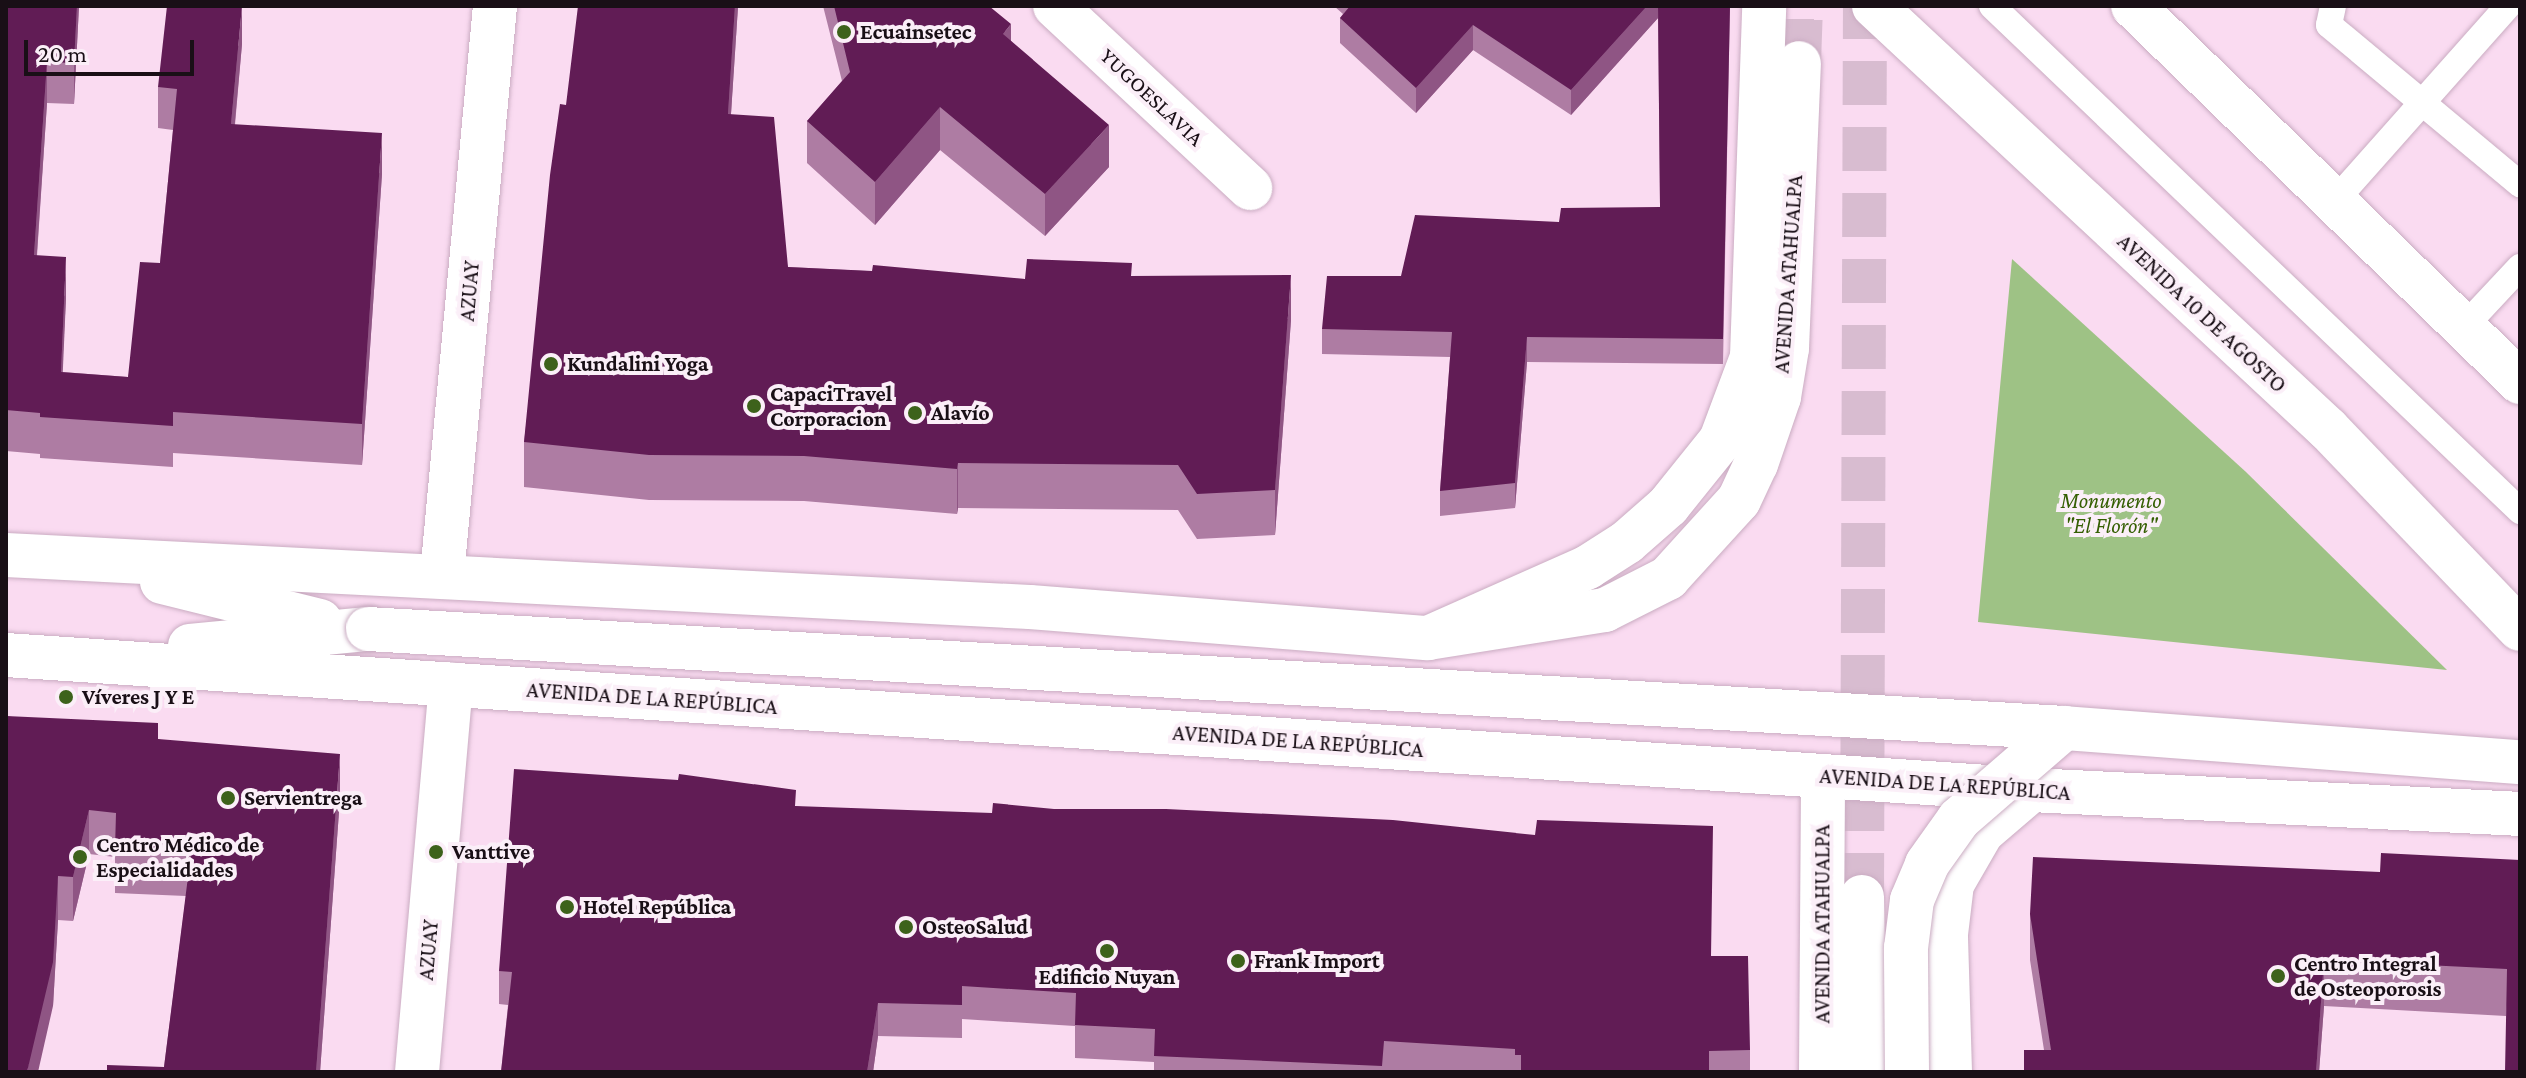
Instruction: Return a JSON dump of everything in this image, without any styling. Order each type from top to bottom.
[{"type":"main road","name":"AZUAY","points":[[442,575],[495,6]]},
{"type":"main road","name":"YUGOESLAVIA","points":[[1056,6],[1250,188]]},
{"type":"main road","points":[[1428,638],[1588,567],[1627,542],[1668,506],[1721,440],[1752,357],[1764,6]]},
{"type":"main road","name":"AVENIDA 10 DE AGOSTO","points":[[1874,6],[2328,429],[2520,629]]},
{"type":"main road","points":[[2133,6],[2462,329],[2520,382]]},
{"type":"main road","name":"AVENIDA ATAHUALPA","points":[[1278,628],[1428,638],[1574,618],[1639,596],[1668,578],[1739,500],[1779,397],[1787,348],[1799,63]]},
{"type":"main road","name":"AVENIDA DE LA REPÚBLICA","points":[[6,555],[1030,607],[1278,628]]},
{"type":"main road","name":"AVENIDA DE LA REPÚBLICA","points":[[69,559],[359,629]]},
{"type":"main road","points":[[998,720],[1032,720],[1054,708],[1067,691],[1068,645],[1030,607]]},
{"type":"main road","points":[[1175,620],[1144,653],[1141,699],[1159,725],[1183,733]]},
{"type":"main road","name":"AVENIDA DE LA REPÚBLICA","points":[[77,659],[359,629],[2064,728],[2520,762]]},
{"type":"main road","name":"AVENIDA DE LA REPÚBLICA","points":[[6,655],[2031,790],[2520,814]]},
{"type":"main road","name":"AZUAY","points":[[417,1072],[451,684]]},
{"type":"main road","points":[[1907,1072],[1906,948],[1912,900],[1927,864],[1959,819],[2064,728]]},
{"type":"main road","name":"AVENIDA ATAHUALPA","points":[[1821,1072],[1823,776]]},
{"type":"main road","points":[[1950,1072],[1946,934],[1952,884],[1982,832],[2031,790]]},
{"type":"main road","name":"AVENIDA ATAHUALPA","points":[[1862,897],[1865,1072]]},
{"type":"lane","points":[[1992,6],[2520,511]]},
{"type":"lane","points":[[2333,6],[2329,25],[2520,184]]},
{"type":"lane","points":[[2333,203],[2508,6]]},
{"type":"lane","points":[[2462,329],[2520,267]]},
{"type":"green space","name":"Monumento \"El Florón\"","points":[[2012,259],[2246,472],[2447,670],[1978,622]]},
{"type":"building","points":[[6,6],[77,6],[74,63],[47,62],[34,255],[66,257],[61,372],[128,377],[140,262],[160,263],[177,89],[158,87],[167,6],[242,6],[231,124],[382,133],[362,424],[173,412],[173,426],[40,417],[40,413],[6,410]]},
{"type":"building","points":[[578,6],[735,6],[728,114],[774,117],[788,267],[872,271],[873,265],[1025,279],[1027,259],[1132,263],[1131,276],[1291,275],[1275,490],[1197,494],[1178,465],[958,463],[957,469],[804,456],[649,455],[524,442],[550,175],[560,104],[566,105]]},
{"type":"building","points":[[834,6],[989,6],[1011,24],[1003,34],[1109,125],[1045,194],[940,107],[875,182],[807,121],[850,72]]},
{"type":"building","points":[[1350,6],[1647,6],[1571,90],[1473,25],[1416,88],[1340,18]]},
{"type":"building","points":[[1658,6],[1730,6],[1723,339],[1527,337],[1515,483],[1440,491],[1452,332],[1322,329],[1327,276],[1401,276],[1415,215],[1559,222],[1561,208],[1660,207]]},
{"type":"building","points":[[6,716],[158,723],[158,739],[340,754],[316,1072],[107,1072],[107,1065],[164,1067],[191,853],[115,849],[116,813],[89,810],[73,877],[58,876],[53,962],[27,1072],[6,1072]]},
{"type":"building","points":[[514,769],[678,780],[679,774],[796,790],[795,806],[992,813],[993,803],[1054,809],[1166,809],[1393,820],[1535,835],[1537,820],[1713,826],[1711,956],[1748,956],[1750,1050],[1709,1051],[1709,1072],[1521,1072],[1521,1055],[1515,1055],[1515,1049],[1384,1041],[1382,1066],[1154,1056],[1155,1029],[1075,1025],[1076,993],[962,986],[962,1005],[878,1003],[867,1072],[501,1072],[512,972],[499,971]]},
{"type":"building","points":[[2381,853],[2520,860],[2520,1072],[2505,1072],[2507,969],[2324,960],[2316,1072],[2024,1072],[2024,1050],[2051,1050],[2030,914],[2033,857],[2380,872]]},
{"type":"tunnel","points":[[1799,63],[1801,6]]},
{"type":"tunnel","points":[[1862,897],[1865,6]]},
{"type":"place","name":"Ecuainsetec","points":[[844,32]]},
{"type":"place","name":"Kundalini Yoga","points":[[551,364]]},
{"type":"place","name":"CapaciTravel Corporacion","points":[[754,406]]},
{"type":"place","name":"Alavío","points":[[915,413]]},
{"type":"place","name":"Víveres J Y E","points":[[66,697]]},
{"type":"place","name":"Servientrega","points":[[228,798]]},
{"type":"place","name":"Vanttive","points":[[436,852]]},
{"type":"place","name":"Centro Médico de Especialidades","points":[[80,857]]},
{"type":"place","name":"Hotel República","points":[[567,907]]},
{"type":"place","name":"OsteoSalud","points":[[906,927]]},
{"type":"place","name":"Edificio Nuyan","points":[[1107,951]]},
{"type":"place","name":"Frank Import","points":[[1238,961]]},
{"type":"place","name":"Centro Integral de Osteoporosis","points":[[2278,976]]}]
